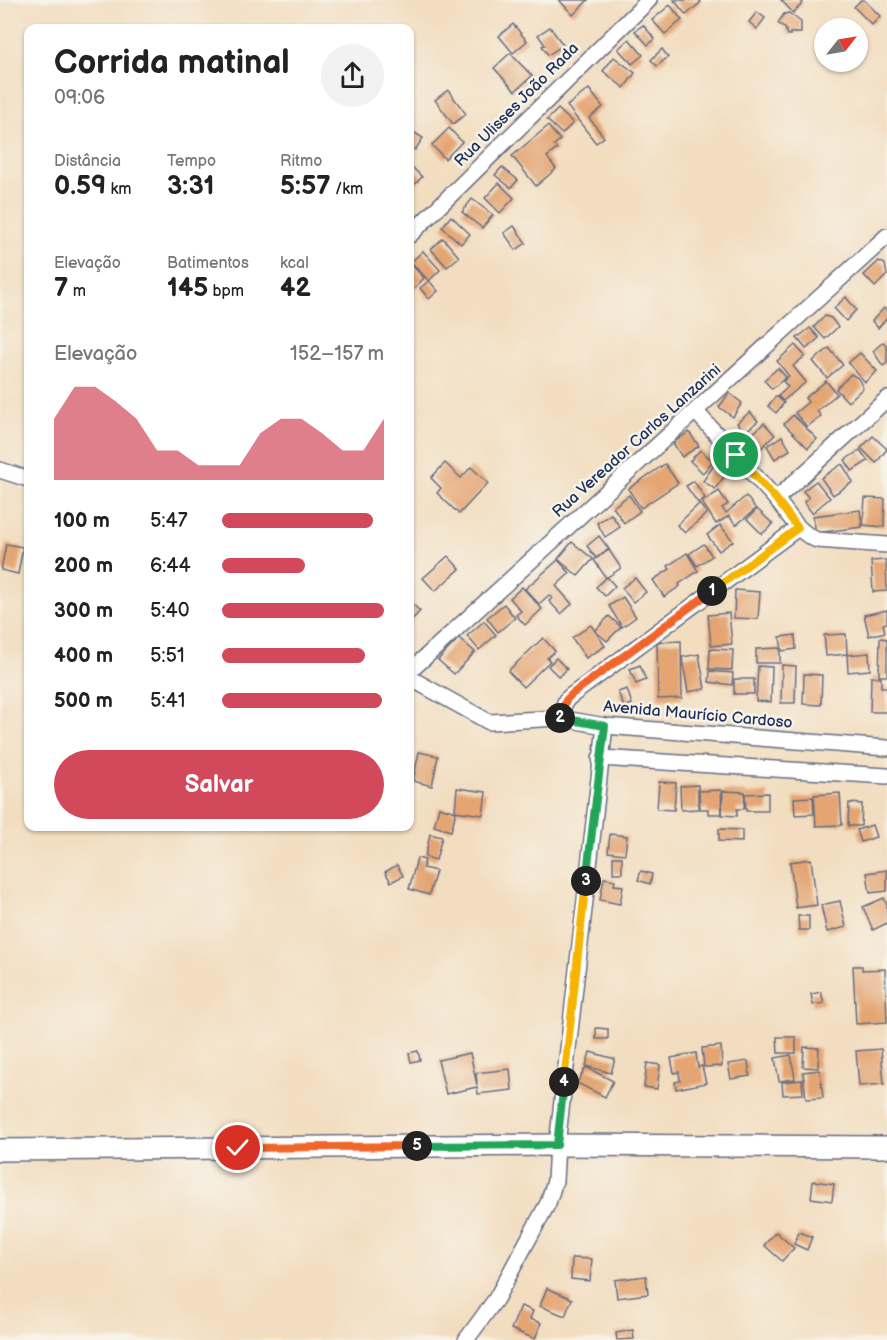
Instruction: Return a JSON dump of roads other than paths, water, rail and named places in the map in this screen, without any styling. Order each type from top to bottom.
[{"type":"main road","points":[[0,1150],[557,1145],[887,1147]]},
{"type":"street","name":"Rua Ulisses João Rada","points":[[414,231],[649,0]]},
{"type":"street","name":"Rua Vereador Carlos Lanzarini","points":[[414,667],[887,236]]},
{"type":"street","points":[[776,499],[887,399]]},
{"type":"street","points":[[696,412],[809,538],[887,545]]},
{"type":"street","points":[[0,470],[24,478]]},
{"type":"street","points":[[559,718],[566,700],[572,694],[798,528]]},
{"type":"street","name":"Avenida Maurício Cardoso","points":[[414,680],[489,722],[559,718],[605,726],[887,748]]},
{"type":"street","points":[[466,1340],[496,1299],[548,1203],[555,1181],[557,1145],[605,726]]},
{"type":"street","points":[[600,758],[887,776]]}]
